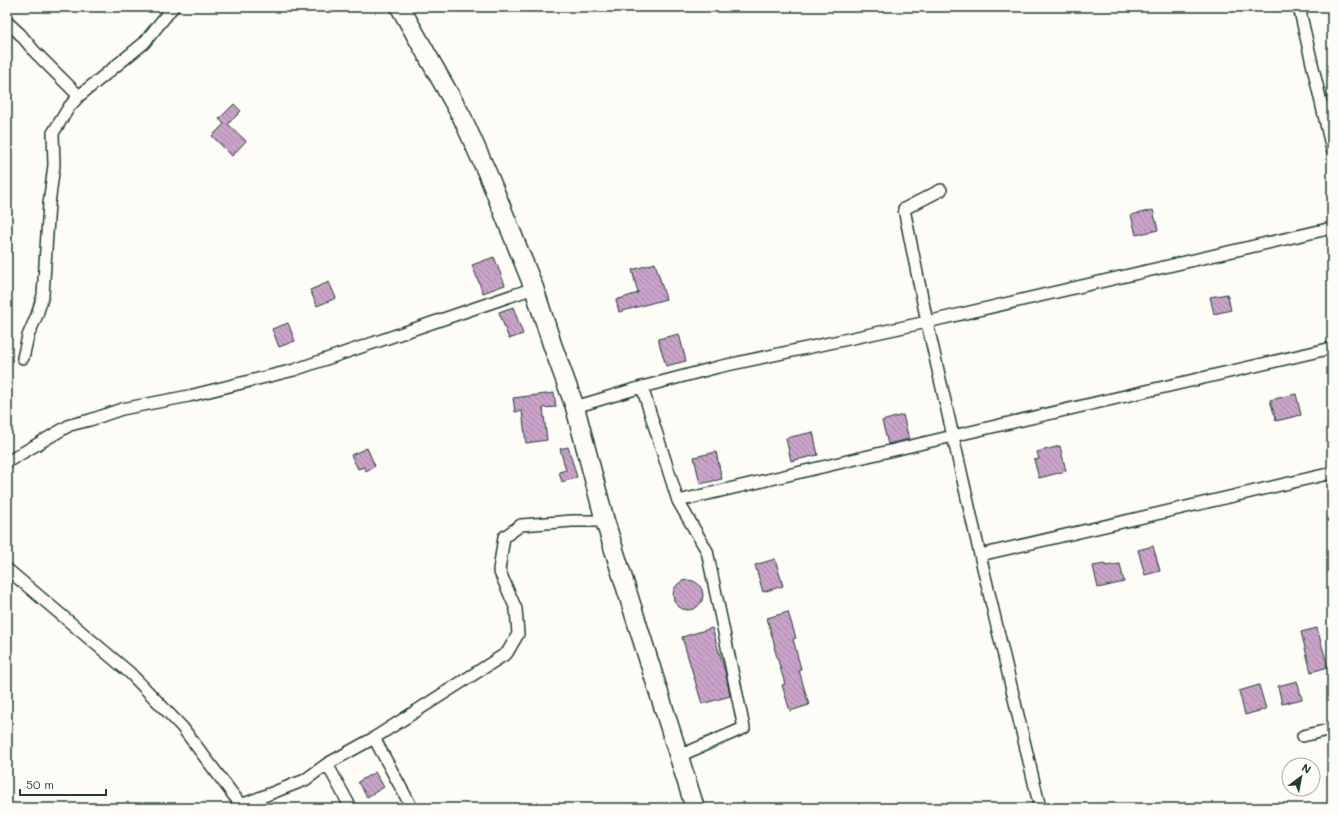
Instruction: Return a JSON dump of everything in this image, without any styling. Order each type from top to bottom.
[{"type":"highway","points":[[400,7],[462,117],[489,177],[534,288],[552,344],[575,407],[605,521],[696,808]]},
{"type":"street","points":[[1299,7],[1332,150]]},
{"type":"street","points":[[23,358],[28,336],[37,315],[43,295],[49,204],[54,165],[53,133],[69,107],[79,96],[144,43],[169,9]]},
{"type":"street","points":[[7,22],[79,96]]},
{"type":"street","points":[[941,190],[904,209],[927,322],[1040,808]]},
{"type":"street","points":[[575,407],[642,387],[718,367],[927,322],[1332,228]]},
{"type":"street","points":[[7,462],[70,425],[122,409],[189,396],[294,370],[534,288]]},
{"type":"street","points":[[678,501],[1332,348]]},
{"type":"street","points":[[642,387],[678,501],[707,551],[744,728],[679,756]]},
{"type":"street","points":[[980,554],[1332,473]]},
{"type":"street","points":[[7,569],[130,672],[182,727],[240,806],[305,780],[327,764],[374,738],[507,653],[518,634],[516,609],[499,570],[504,537],[521,525],[572,521],[605,521]]},
{"type":"street","points":[[1303,736],[1332,729]]},
{"type":"street","points":[[374,738],[412,808]]},
{"type":"street","points":[[327,764],[351,808]]},
{"type":"building","points":[[234,104],[241,111],[228,124],[246,141],[232,156],[212,136],[224,124],[219,119]]},
{"type":"building","points":[[1153,210],[1158,230],[1136,235],[1131,215]]},
{"type":"building","points":[[494,257],[505,285],[483,293],[472,265]]},
{"type":"building","points":[[655,263],[666,299],[619,312],[616,300],[638,293],[632,270]]},
{"type":"building","points":[[329,282],[336,298],[317,306],[310,290]]},
{"type":"building","points":[[1227,294],[1231,310],[1214,314],[1210,297]]},
{"type":"building","points":[[513,307],[523,334],[509,339],[499,312]]},
{"type":"building","points":[[288,323],[295,341],[279,347],[272,329]]},
{"type":"building","points":[[679,334],[686,361],[666,366],[658,339]]},
{"type":"building","points":[[554,393],[556,407],[543,408],[547,440],[526,443],[522,411],[515,412],[513,398]]},
{"type":"building","points":[[1296,394],[1301,415],[1276,421],[1270,400]]},
{"type":"building","points":[[903,415],[909,439],[888,444],[882,421]]},
{"type":"building","points":[[813,432],[818,455],[791,461],[786,438]]},
{"type":"building","points":[[1060,446],[1066,471],[1039,478],[1034,460],[1039,459],[1037,452]]},
{"type":"building","points":[[568,447],[577,477],[562,482],[559,472],[566,470],[560,449]]},
{"type":"building","points":[[367,448],[375,466],[366,471],[364,467],[358,469],[351,455]]},
{"type":"building","points":[[716,452],[722,479],[700,484],[694,457]]},
{"type":"building","points":[[1153,546],[1160,571],[1145,575],[1138,550]]},
{"type":"building","points":[[775,559],[783,586],[763,592],[755,565]]},
{"type":"building","points":[[1105,564],[1105,566],[1120,564],[1124,582],[1098,588],[1093,566]]},
{"type":"building","points":[[688,580],[699,584],[703,595],[699,606],[688,610],[677,606],[673,595],[677,584]]},
{"type":"building","points":[[788,612],[796,638],[793,639],[801,669],[799,670],[809,705],[790,711],[782,685],[785,684],[767,618]]},
{"type":"building","points":[[712,628],[726,675],[730,696],[702,704],[682,637]]},
{"type":"building","points":[[1317,628],[1328,667],[1311,672],[1301,632]]},
{"type":"building","points":[[1297,681],[1302,699],[1282,704],[1278,686]]},
{"type":"building","points":[[1259,685],[1266,709],[1245,715],[1239,691]]},
{"type":"building","points":[[375,772],[384,787],[367,797],[358,782]]}]
